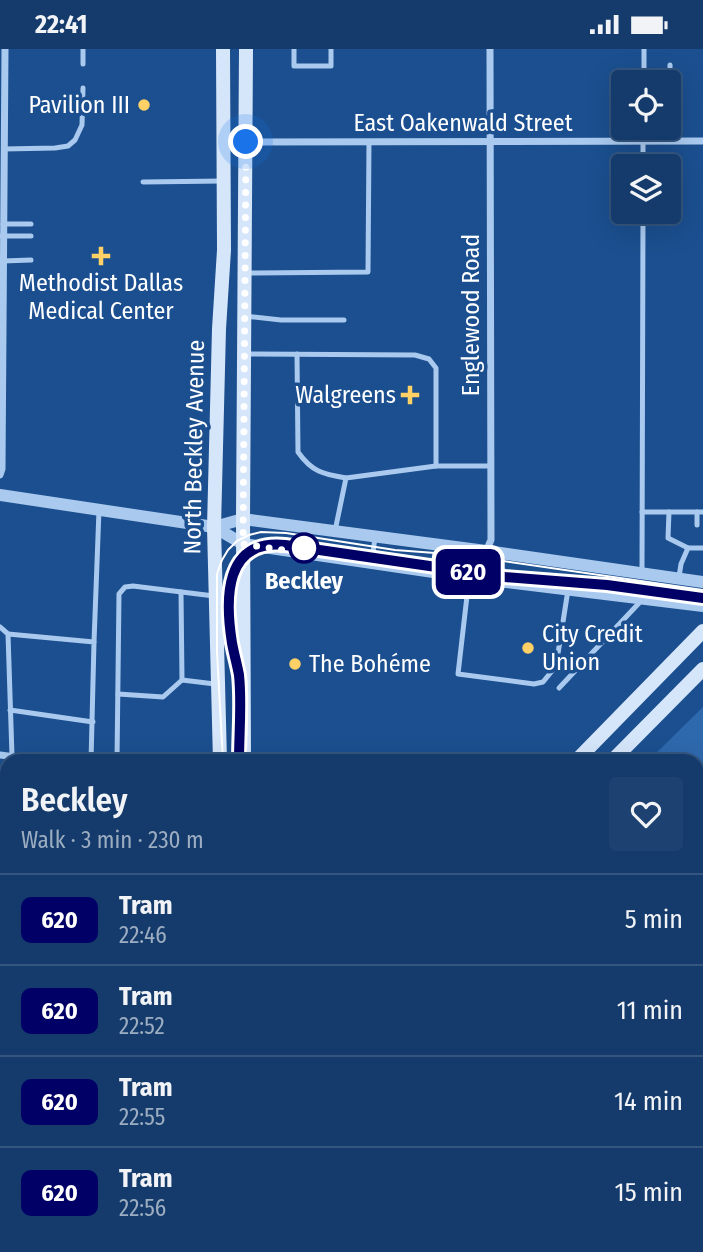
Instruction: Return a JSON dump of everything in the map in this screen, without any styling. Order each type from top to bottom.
[{"type":"main road","name":"North Beckley Avenue","points":[[220,754],[214,527],[219,329],[224,250],[223,49]]},
{"type":"main road","name":"North Beckley Avenue","points":[[244,754],[246,49]]},
{"type":"main road","points":[[583,754],[703,631]]},
{"type":"main road","points":[[619,754],[703,669]]},
{"type":"street","points":[[0,475],[4,149],[2,123],[5,49]]},
{"type":"street","name":"Englewood Road","points":[[474,578],[491,540],[490,49]]},
{"type":"street","name":"East Oakenwald Street","points":[[223,142],[703,141]]},
{"type":"street","points":[[0,495],[214,527],[243,544],[474,578],[703,606]]},
{"type":"street","points":[[214,527],[243,519],[703,582]]},
{"type":"lane","points":[[83,49],[83,64]]},
{"type":"lane","points":[[294,49],[293,65],[331,65],[331,49]]},
{"type":"lane","points":[[643,70],[644,49]]},
{"type":"lane","points":[[670,65],[670,141]]},
{"type":"lane","points":[[4,149],[68,146],[75,140],[82,125],[83,88]]},
{"type":"lane","points":[[643,141],[643,154]]},
{"type":"lane","points":[[245,273],[368,271],[369,142]]},
{"type":"lane","points":[[143,182],[223,181]]},
{"type":"lane","points":[[3,224],[31,224]]},
{"type":"lane","points":[[642,573],[643,224]]},
{"type":"lane","points":[[2,236],[31,236]]},
{"type":"lane","points":[[2,261],[31,260]]},
{"type":"lane","points":[[244,316],[281,320],[344,320]]},
{"type":"lane","points":[[244,354],[415,355],[429,359],[436,368],[436,465]]},
{"type":"lane","points":[[297,354],[298,452],[307,464],[323,473],[346,478],[436,465],[491,466]]},
{"type":"lane","points":[[335,531],[346,478]]},
{"type":"lane","points":[[91,754],[99,510]]},
{"type":"lane","points":[[642,512],[700,512],[697,525]]},
{"type":"lane","points":[[669,512],[668,538],[688,548],[699,548],[696,540]]},
{"type":"lane","points":[[371,563],[375,537]]},
{"type":"lane","points":[[678,578],[688,548]]},
{"type":"lane","points":[[474,578],[467,596],[458,674],[534,684],[543,682],[556,666],[568,590]]},
{"type":"lane","points":[[117,754],[119,594],[125,587],[133,586],[215,596]]},
{"type":"lane","points":[[181,592],[182,680]]},
{"type":"lane","points":[[559,688],[643,599]]},
{"type":"lane","points":[[0,627],[8,634],[94,642]]},
{"type":"lane","points":[[8,634],[12,754]]},
{"type":"lane","points":[[118,694],[163,697],[182,680],[218,684]]},
{"type":"lane","points":[[10,710],[93,722]]},
{"type":"shaded area","points":[[703,707],[703,754],[655,754]]},
{"type":"tram line","points":[[223,754],[217,652],[217,574],[228,550],[249,535],[261,532],[286,533],[703,590]]},
{"type":"tram line","points":[[239,754],[240,686],[229,600],[235,571],[242,559],[252,550],[285,545],[505,577],[592,583]]},
{"type":"tram line","name":"620","points":[[239,754],[240,687],[231,633],[230,582],[242,558],[261,546],[285,545],[505,577],[607,585],[703,598]]},
{"type":"place","name":"Pavilion III","points":[[144,105]]},
{"type":"place","name":"Methodist Dallas Medical Center","points":[[101,256]]},
{"type":"place","name":"Walgreens","points":[[410,395]]},
{"type":"place","name":"Beckley","points":[[304,548]]},
{"type":"place","name":"City Credit Union","points":[[528,648]]},
{"type":"place","name":"The Bohéme","points":[[295,664]]},
{"type":"route","points":[[246,142],[243,544],[316,555],[304,548]]}]
